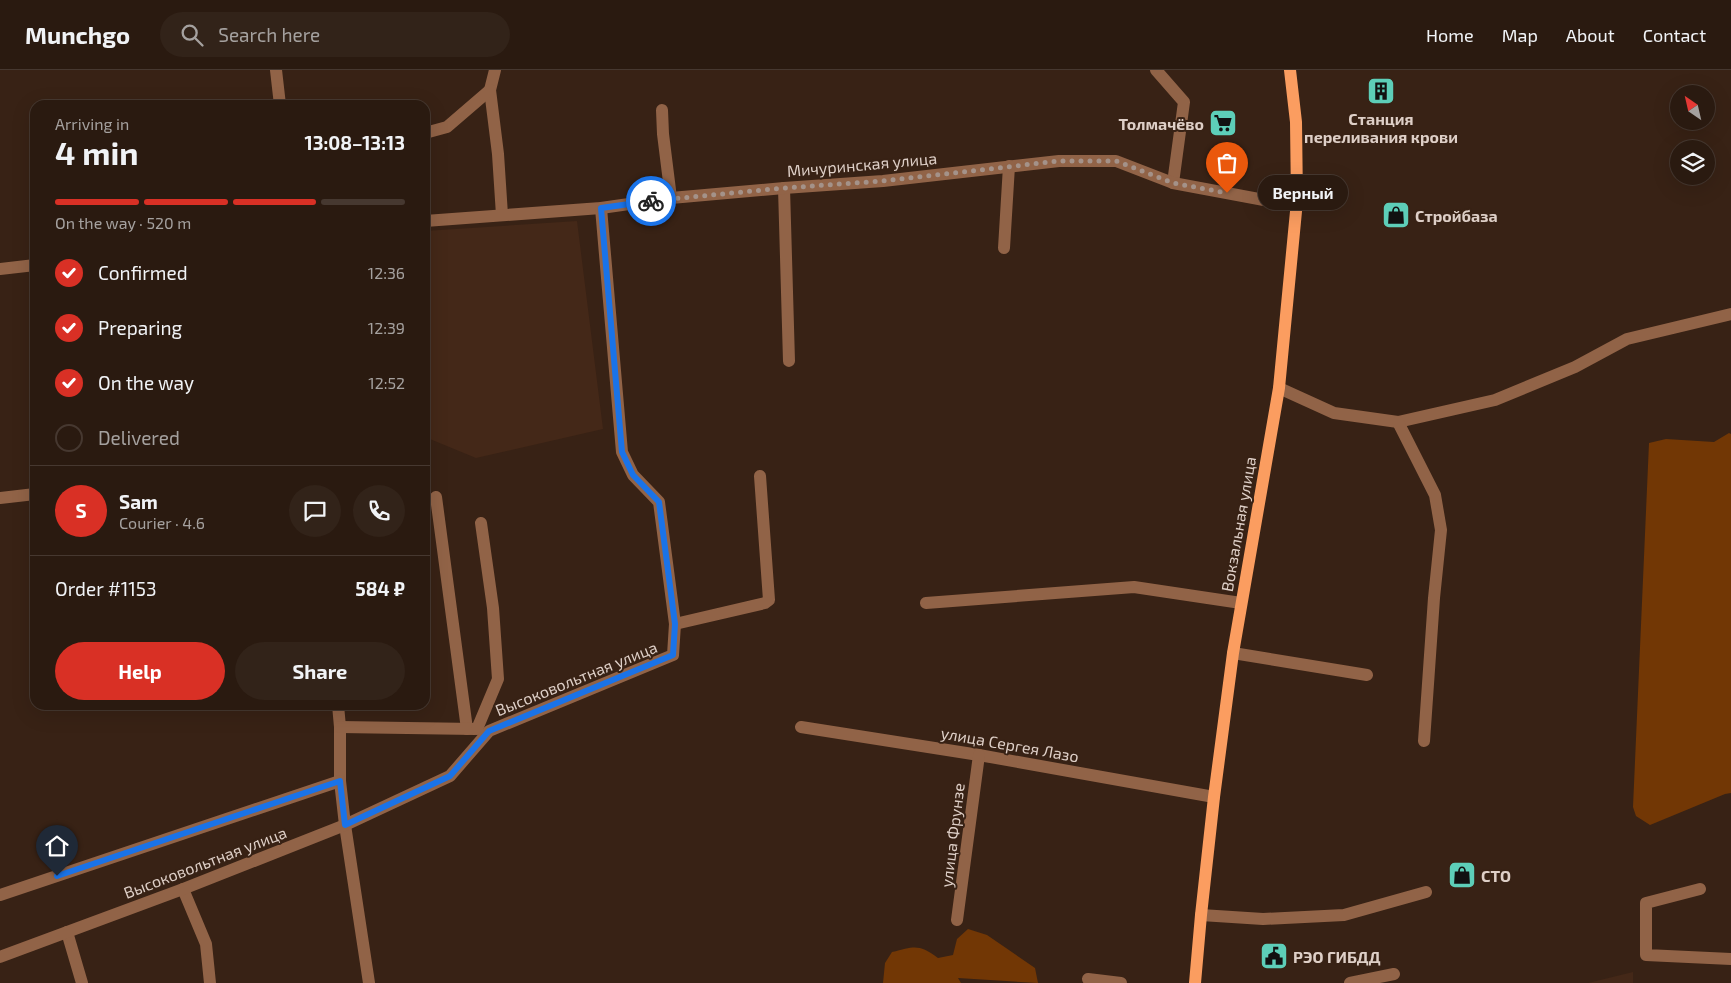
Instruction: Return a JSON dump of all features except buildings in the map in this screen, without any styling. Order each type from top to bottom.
[{"type":"main road","name":"Вокзальная улица","points":[[1196,983],[1201,915],[1214,797],[1233,653],[1279,388],[1297,201],[1296,122],[1290,71]]},
{"type":"street","points":[[276,70],[279,100]]},
{"type":"street","points":[[495,70],[490,90],[498,154],[502,215]]},
{"type":"street","points":[[1156,70],[1184,102],[1173,183]]},
{"type":"street","points":[[430,132],[447,127],[490,90]]},
{"type":"street","points":[[662,110],[670,198]]},
{"type":"street","name":"Мичуринская улица","points":[[430,221],[601,208],[670,198],[883,181],[1059,161],[1116,161],[1173,183],[1264,200],[1297,201]]},
{"type":"street","points":[[1004,248],[1009,166]]},
{"type":"street","points":[[784,188],[790,362]]},
{"type":"street","name":"Высоковольтная улица","points":[[0,957],[183,889],[345,825],[450,776],[478,730],[673,655],[675,624],[659,502],[633,475],[622,452],[601,208]]},
{"type":"street","points":[[0,270],[30,266]]},
{"type":"street","points":[[1279,388],[1334,413],[1398,422],[1495,400],[1575,367],[1627,340],[1731,314]]},
{"type":"street","points":[[1398,422],[1435,495],[1441,530],[1434,598],[1424,741]]},
{"type":"street","points":[[675,624],[765,603],[769,600],[760,476]]},
{"type":"street","points":[[0,498],[30,495]]},
{"type":"street","points":[[436,497],[478,730]]},
{"type":"street","points":[[478,730],[498,679],[493,608],[481,523]]},
{"type":"street","points":[[926,603],[1134,587],[1241,603]]},
{"type":"street","points":[[1233,653],[1368,675]]},
{"type":"street","points":[[338,710],[340,781],[369,983]]},
{"type":"street","points":[[340,727],[478,730]]},
{"type":"street","name":"улица Сергея Лазо","points":[[801,727],[979,755],[1214,797]]},
{"type":"street","name":"улица Фрунзе","points":[[957,920],[979,755]]},
{"type":"street","name":"Высоковольтная улица","points":[[0,895],[340,781]]},
{"type":"street","points":[[183,889],[206,944],[210,983]]},
{"type":"street","points":[[1700,889],[1646,903],[1646,955],[1731,959]]},
{"type":"street","points":[[1201,915],[1263,919],[1344,915],[1426,892]]},
{"type":"street","points":[[67,932],[82,983]]},
{"type":"street","points":[[1350,983],[1394,974]]},
{"type":"street","points":[[1088,979],[1121,983]]},
{"type":"shaded area","points":[[577,221],[603,429],[476,458],[430,439],[430,231]]},
{"type":"shaded area","points":[[1729,433],[1731,434],[1731,793],[1650,825],[1636,816],[1633,807],[1649,443],[1666,439],[1714,442]]},
{"type":"shaded area","points":[[968,929],[987,935],[1035,968],[1038,983],[958,978],[961,983],[883,983],[885,963],[892,952],[920,948],[938,958],[953,955],[957,939]]},
{"type":"shaded area","points":[[1633,972],[1633,983],[1588,983]]},
{"type":"way so far","points":[[651,201],[784,188],[883,181],[1059,161],[1116,161],[1173,183],[1227,193]]},
{"type":"place","name":"Станция переливания крови","points":[[1381,91]]},
{"type":"place","name":"Толмачёво","points":[[1223,123]]},
{"type":"place","name":"Верный","points":[[1227,193]]},
{"type":"place","name":"Стройбаза","points":[[1396,215]]},
{"type":"place","name":"СТО","points":[[1462,875]]},
{"type":"place","name":"РЭО ГИБДД","points":[[1274,956]]},
{"type":"route","points":[[57,876],[340,781],[345,825],[450,776],[489,731],[673,655],[675,624],[659,502],[633,475],[622,452],[601,208],[651,201]]}]
